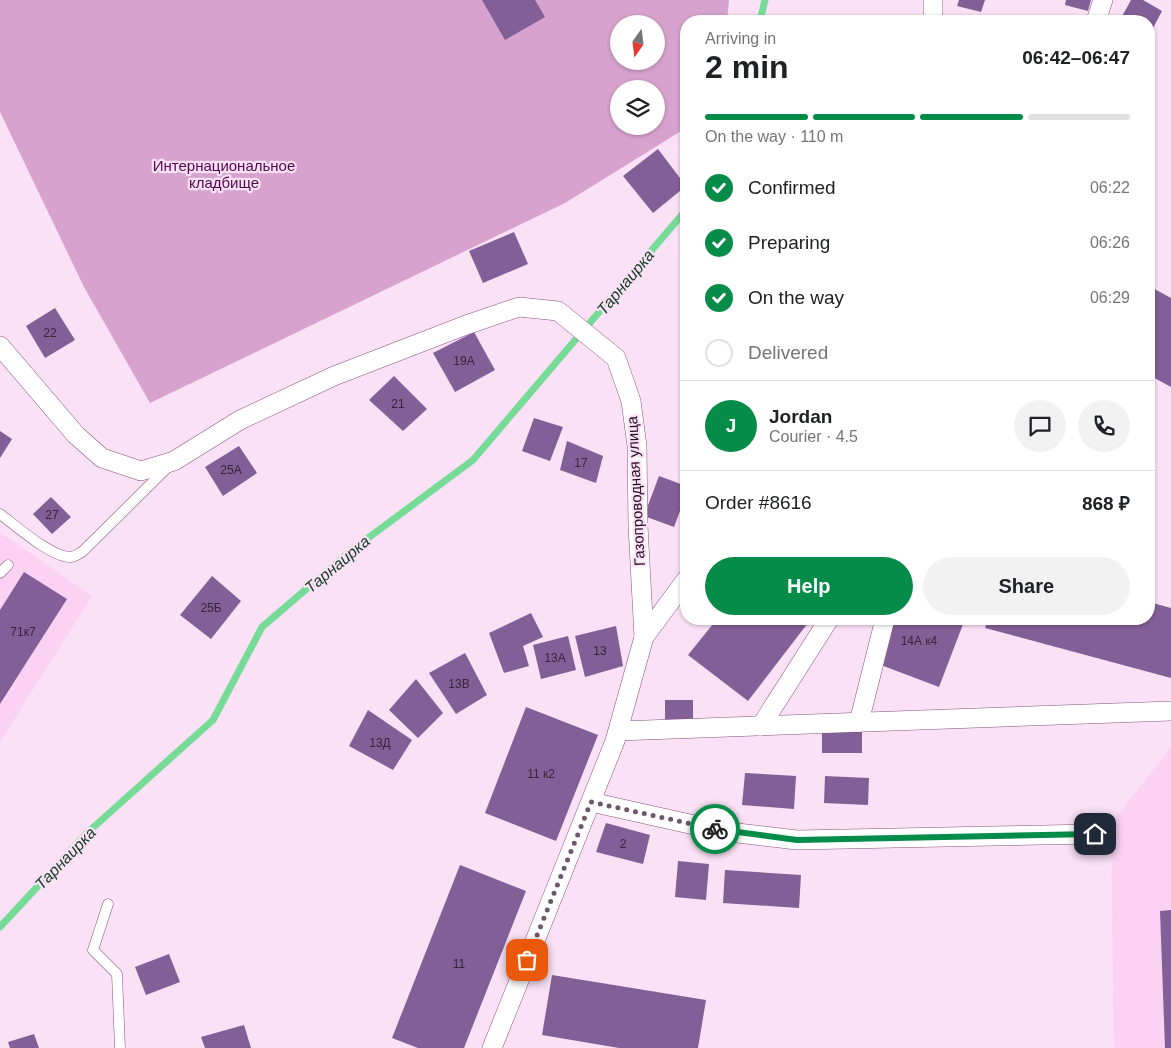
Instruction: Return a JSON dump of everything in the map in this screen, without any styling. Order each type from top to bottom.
[{"type":"street","points":[[933,0],[933,15]]},
{"type":"street","points":[[1098,15],[1103,0]]},
{"type":"street","name":"Газопроводная улица","points":[[0,346],[76,435],[102,458],[140,471],[174,461],[240,420],[334,376],[466,325],[519,307],[558,311],[616,358],[631,402],[637,446],[638,526],[644,637],[618,731],[492,1048]]},
{"type":"street","points":[[644,637],[680,588]]},
{"type":"street","points":[[761,726],[825,625]]},
{"type":"street","points":[[859,722],[883,625]]},
{"type":"street","points":[[618,731],[1171,711]]},
{"type":"street","points":[[591,802],[721,831],[797,840],[1095,834]]},
{"type":"lane","points":[[0,514],[47,548],[62,556],[72,557],[82,552],[174,461]]},
{"type":"lane","points":[[0,573],[8,565]]},
{"type":"lane","points":[[108,904],[93,950],[117,974],[120,1048]]},
{"type":"shaded area","points":[[0,532],[92,596],[0,742]]},
{"type":"shaded area","points":[[1171,747],[1171,1048],[1114,1048],[1111,824]]},
{"type":"green space","name":"Интернациональное кладбище","points":[[0,0],[729,0],[728,15],[680,15],[680,132],[565,203],[150,403],[84,287],[0,112]]},
{"type":"building","points":[[482,0],[535,0],[545,17],[505,40]]},
{"type":"building","points":[[959,0],[985,0],[981,12],[957,6]]},
{"type":"building","points":[[1066,0],[1091,0],[1088,11],[1065,5]]},
{"type":"building","points":[[1131,0],[1143,0],[1162,11],[1155,24],[1155,15],[1123,15]]},
{"type":"building","points":[[658,149],[680,178],[680,191],[653,213],[623,176]]},
{"type":"building","points":[[514,232],[528,264],[483,283],[469,251]]},
{"type":"building","points":[[1155,289],[1171,298],[1171,387],[1155,378]]},
{"type":"building","points":[[55,308],[75,340],[45,358],[26,326]]},
{"type":"building","points":[[474,332],[495,370],[455,392],[433,353]]},
{"type":"building","points":[[394,376],[427,409],[403,431],[369,400]]},
{"type":"building","points":[[534,418],[563,427],[550,461],[522,451]]},
{"type":"building","points":[[0,431],[12,439],[0,458]]},
{"type":"building","points":[[567,441],[603,456],[596,483],[560,470]]},
{"type":"building","points":[[239,446],[257,473],[223,496],[205,467]]},
{"type":"building","points":[[659,476],[680,484],[680,511],[674,527],[644,516]]},
{"type":"building","points":[[51,497],[71,517],[52,534],[33,514]]},
{"type":"building","points":[[24,572],[67,599],[0,704],[0,610]]},
{"type":"building","points":[[212,576],[241,601],[211,639],[180,615]]},
{"type":"building","points":[[1155,604],[1171,608],[1171,678],[985,628],[986,625],[1155,625]]},
{"type":"building","points":[[531,613],[543,637],[523,646],[529,666],[504,673],[489,633]]},
{"type":"building","points":[[712,625],[806,625],[748,701],[688,655]]},
{"type":"building","points":[[888,625],[963,625],[939,687],[873,662]]},
{"type":"building","points":[[616,626],[623,666],[585,677],[575,636]]},
{"type":"building","points":[[568,636],[576,670],[541,679],[533,645]]},
{"type":"building","points":[[465,653],[487,695],[456,714],[429,673]]},
{"type":"building","points":[[416,679],[443,713],[418,738],[389,710]]},
{"type":"building","points":[[665,700],[693,700],[693,724],[665,724]]},
{"type":"building","points":[[526,707],[598,735],[556,841],[485,813]]},
{"type":"building","points":[[368,710],[412,740],[393,770],[349,746]]},
{"type":"building","points":[[822,722],[862,722],[862,753],[822,753]]},
{"type":"building","points":[[745,773],[796,776],[794,809],[742,805]]},
{"type":"building","points":[[825,776],[869,778],[868,805],[824,803]]},
{"type":"building","points":[[606,823],[650,835],[643,864],[596,852]]},
{"type":"building","points":[[678,861],[709,864],[706,900],[675,897]]},
{"type":"building","points":[[460,865],[526,891],[464,1048],[418,1048],[392,1038]]},
{"type":"building","points":[[725,870],[801,875],[799,908],[723,903]]},
{"type":"building","points":[[1171,910],[1171,1048],[1165,1048],[1160,911]]},
{"type":"building","points":[[169,954],[180,982],[146,995],[135,967]]},
{"type":"building","points":[[552,975],[706,1000],[698,1048],[619,1048],[542,1035]]},
{"type":"building","points":[[244,1025],[251,1048],[205,1048],[201,1037]]},
{"type":"building","points":[[34,1034],[39,1048],[10,1048],[8,1042]]},
{"type":"waterway","name":"Тарнаирка","points":[[761,15],[765,0]]},
{"type":"waterway","name":"Тарнаирка","points":[[0,927],[87,833],[213,720],[262,627],[352,550],[473,460],[680,217]]},
{"type":"way so far","points":[[527,960],[591,802],[715,829]]},
{"type":"route","points":[[715,829],[797,840],[1095,834]]}]
